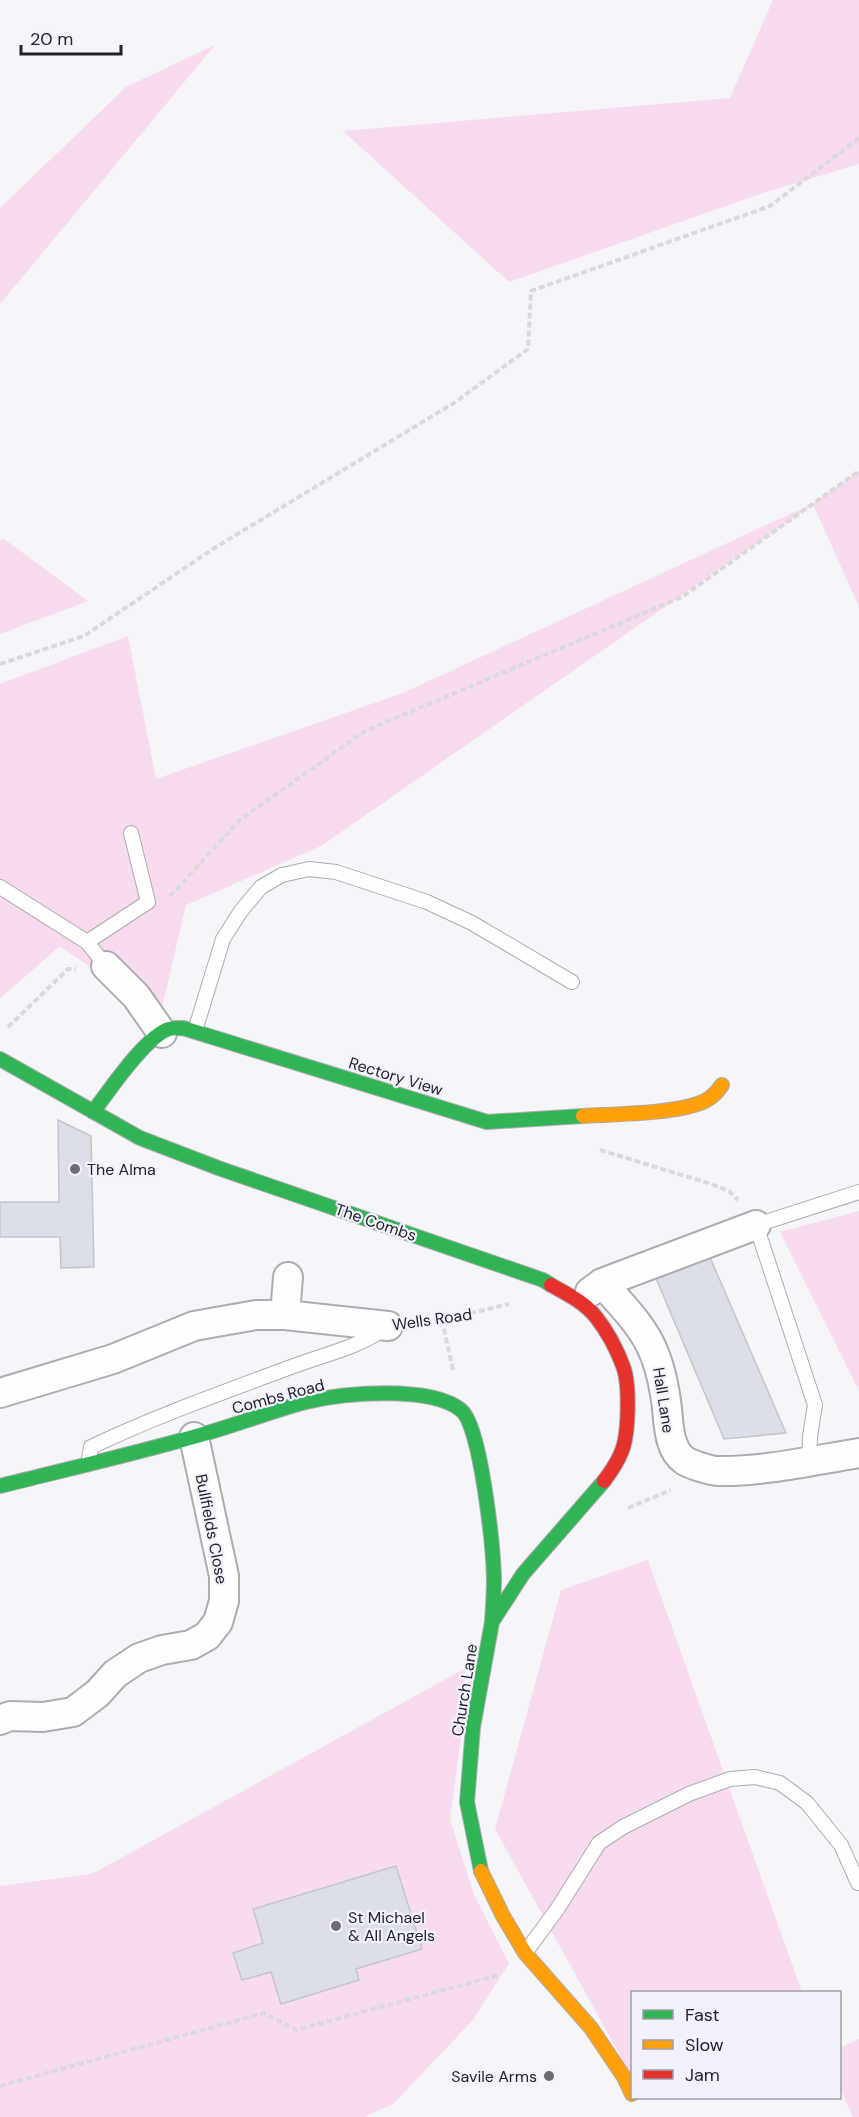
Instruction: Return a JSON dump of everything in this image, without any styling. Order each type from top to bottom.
[{"type":"main road","name":"Rectory View","points":[[162,1033],[170,1029],[183,1028],[195,1031],[487,1122],[625,1114],[686,1107],[704,1102],[714,1096],[722,1085]]},
{"type":"main road","points":[[93,1112],[143,1052],[162,1033]]},
{"type":"main road","name":"The Combs","points":[[0,1059],[140,1138],[221,1169],[543,1280],[579,1301]]},
{"type":"main road","name":"Church Lane","points":[[579,1301],[596,1317],[624,1368],[627,1394],[626,1429],[622,1452],[605,1480],[523,1574],[492,1622],[473,1726],[467,1802],[480,1868],[503,1916],[525,1953],[591,2028],[631,2092]]},
{"type":"main road","name":"Combs Road","points":[[0,1486],[194,1437],[307,1402],[362,1394],[436,1398],[462,1410],[472,1426],[488,1510],[494,1577],[492,1622]]},
{"type":"street","points":[[106,966],[136,996],[162,1033]]},
{"type":"street","points":[[579,1301],[602,1283],[756,1225]]},
{"type":"street","points":[[285,1316],[288,1277]]},
{"type":"street","name":"Hall Lane","points":[[602,1283],[645,1333],[657,1357],[672,1444],[684,1460],[716,1472],[859,1453]]},
{"type":"street","name":"Wells Road","points":[[0,1393],[113,1359],[194,1326],[256,1316],[285,1316],[388,1326]]},
{"type":"street","name":"Bullfields Close","points":[[0,1720],[10,1716],[43,1717],[73,1712],[98,1693],[115,1674],[139,1658],[162,1650],[191,1645],[207,1636],[218,1622],[224,1601],[224,1576],[194,1437]]},
{"type":"lane","points":[[87,942],[148,902],[130,833]]},
{"type":"lane","points":[[195,1031],[223,939],[241,910],[261,887],[282,875],[309,869],[336,872],[427,902],[472,923],[572,982]]},
{"type":"lane","points":[[0,887],[87,942],[106,966]]},
{"type":"lane","points":[[809,1461],[815,1406],[756,1225],[859,1192]]},
{"type":"lane","points":[[88,1465],[91,1447],[143,1422],[369,1339],[388,1326]]},
{"type":"lane","points":[[525,1953],[558,1908],[599,1843],[623,1827],[689,1794],[730,1779],[755,1777],[780,1783],[807,1803],[842,1845],[858,1883]]},
{"type":"path","points":[[0,664],[84,636],[216,547],[454,403],[528,350],[531,291],[770,206],[859,138]]},
{"type":"path","points":[[170,897],[241,819],[365,731],[682,597],[859,471]]},
{"type":"path","points":[[0,1035],[68,969],[106,966]]},
{"type":"path","points":[[594,1149],[729,1191],[741,1203],[756,1225]]},
{"type":"path","name":"Wells Road","points":[[388,1326],[442,1320],[519,1302]]},
{"type":"path","points":[[619,1511],[716,1472]]},
{"type":"path","points":[[0,2086],[264,2013],[296,2030],[536,1965]]},
{"type":"shaded area","points":[[773,0],[859,0],[859,164],[763,193],[509,282],[343,131],[730,98]]},
{"type":"shaded area","points":[[215,45],[0,304],[0,208],[126,87]]},
{"type":"shaded area","points":[[859,471],[859,607],[813,504],[321,846],[186,905],[160,1016],[60,946],[0,998],[0,684],[128,636],[156,779],[403,693],[814,503]]},
{"type":"shaded area","points":[[4,539],[88,601],[0,634],[0,540]]},
{"type":"shaded area","points":[[859,1211],[859,1391],[780,1232]]},
{"type":"shaded area","points":[[648,1560],[802,1991],[631,1991],[631,2075],[495,1829],[561,1590]]},
{"type":"shaded area","points":[[466,1668],[461,1737],[450,1819],[474,1895],[509,1963],[473,2020],[393,2104],[364,2117],[0,2117],[0,1886],[92,1874]]},
{"type":"shaded area","points":[[859,2039],[859,2117],[853,2117],[841,2090],[841,2048]]},
{"type":"building","name":"The Alma","points":[[58,1120],[91,1136],[94,1267],[61,1268],[60,1237],[0,1237],[0,1202],[59,1202]]},
{"type":"building","points":[[709,1255],[786,1433],[724,1439],[655,1276]]},
{"type":"building","name":"St Michael & All Angels","points":[[396,1866],[422,1949],[356,1969],[359,1980],[281,2004],[271,1972],[242,1980],[233,1953],[263,1943],[253,1909]]},
{"type":"traffic: fast","points":[[93,1112],[149,1042],[169,1029],[183,1028],[487,1122],[583,1116]]},
{"type":"traffic: fast","points":[[0,1059],[140,1138],[221,1169],[543,1280],[551,1285]]},
{"type":"traffic: fast","points":[[0,1486],[169,1444],[306,1402],[341,1396],[386,1393],[429,1397],[447,1402],[461,1410],[468,1420],[474,1438],[485,1488],[491,1541],[494,1577],[492,1622]]},
{"type":"traffic: fast","points":[[481,1871],[467,1802],[473,1727],[492,1622],[523,1574],[604,1481]]},
{"type":"traffic: slow","points":[[583,1116],[679,1109],[705,1101],[722,1085]]},
{"type":"traffic: slow","points":[[481,1871],[503,1916],[525,1953],[591,2028],[624,2077],[631,2092]]},
{"type":"traffic: jam","points":[[551,1285],[581,1303],[596,1317],[615,1347],[623,1366],[627,1385],[626,1435],[618,1460],[604,1481]]},
{"type":"place","name":"The Alma","points":[[75,1169]]},
{"type":"place","name":"St Michael & All Angels","points":[[336,1926]]},
{"type":"place","name":"Savile Arms","points":[[549,2076]]}]
